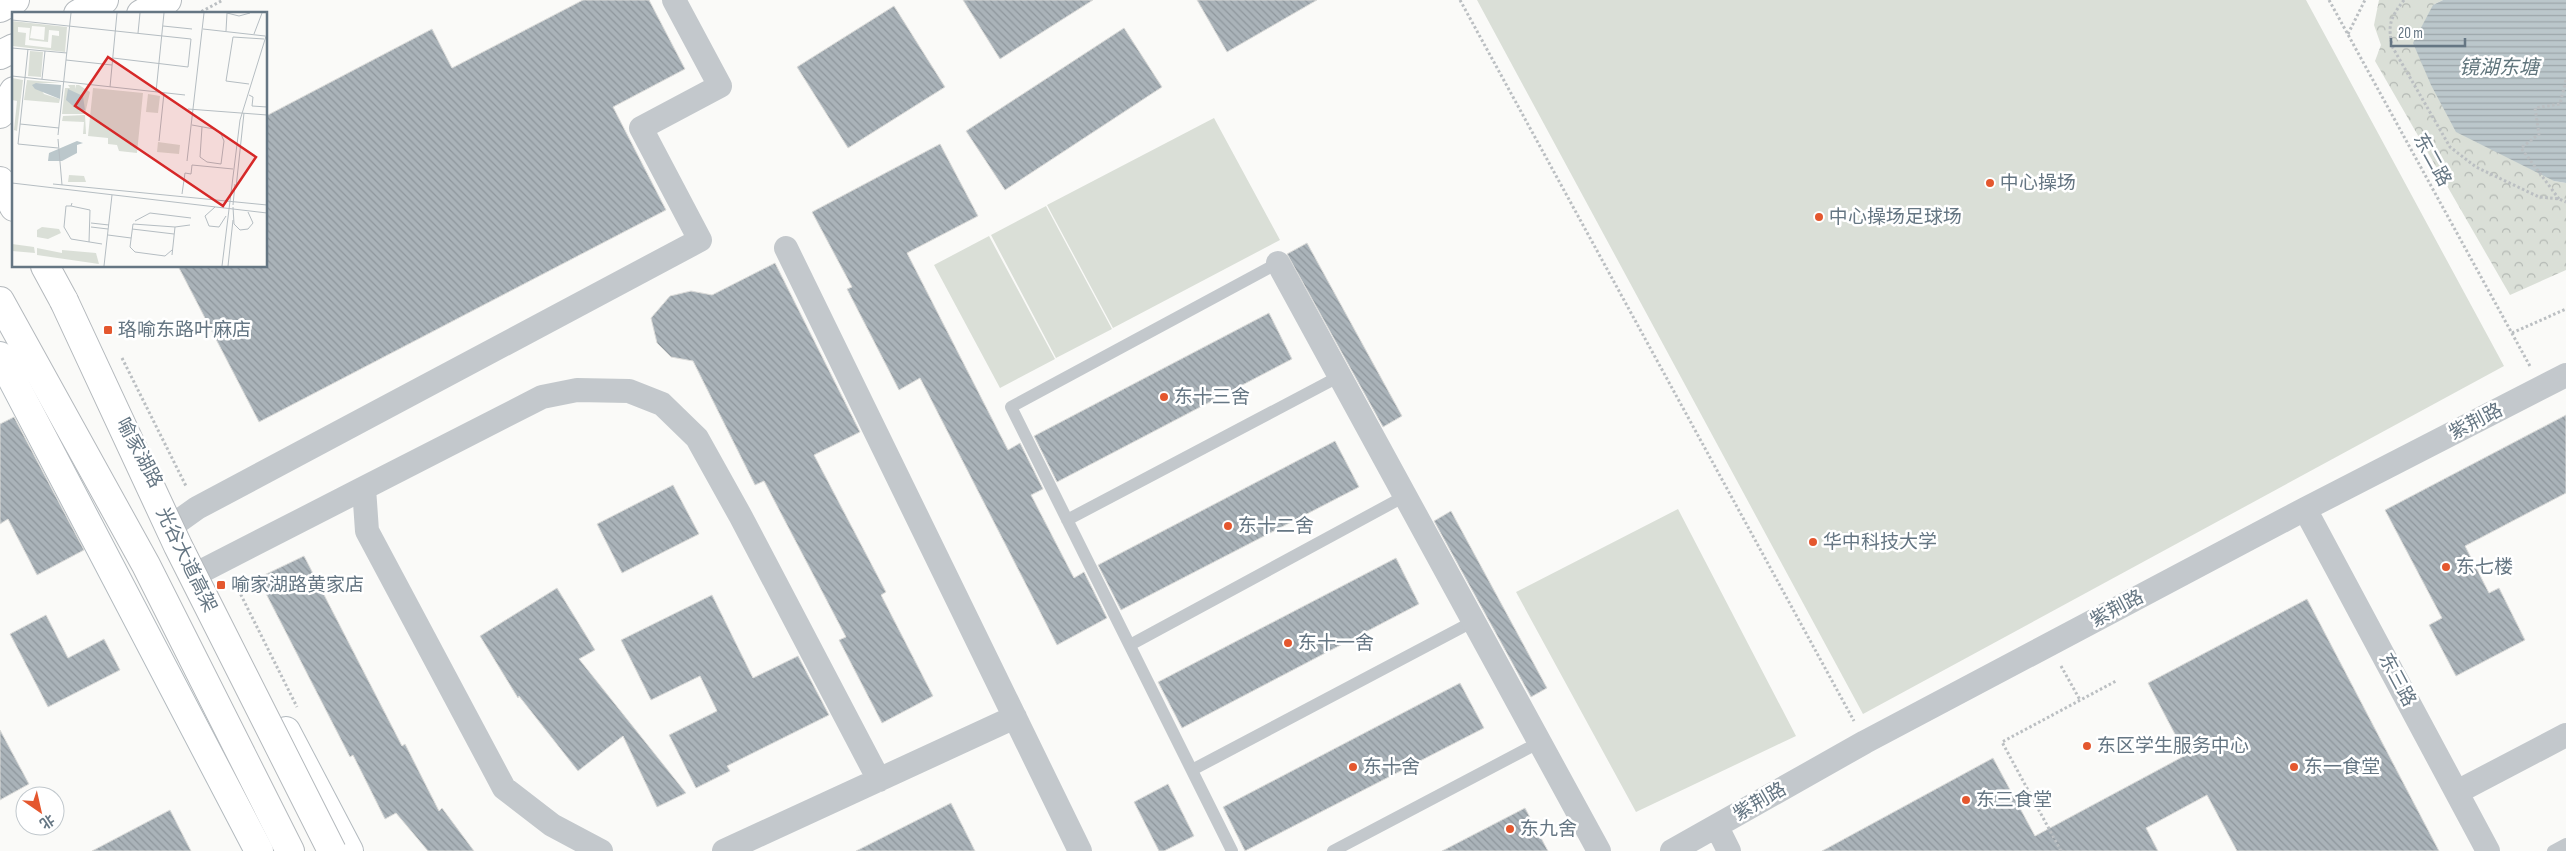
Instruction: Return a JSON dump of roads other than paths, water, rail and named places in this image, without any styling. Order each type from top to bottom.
[{"type":"main road","points":[[0,8],[15,0]]},
{"type":"main road","points":[[82,12],[104,0]]},
{"type":"main road","points":[[145,12],[167,0]]},
{"type":"main road","points":[[0,55],[12,49]]},
{"type":"main road","points":[[0,89],[12,83]]},
{"type":"main road","points":[[0,114],[12,94]]},
{"type":"main road","points":[[0,181],[12,203]]},
{"type":"main road","points":[[0,190],[12,212]]},
{"type":"main road","name":"喻家湖路","points":[[41,268],[349,851]]},
{"type":"main road","name":"光谷大道高架","points":[[46,268],[178,546],[332,851]]},
{"type":"main road","name":"光谷大道高架","points":[[0,300],[146,565],[290,851]]},
{"type":"main road","points":[[0,356],[259,851]]},
{"type":"street","points":[[176,523],[197,508],[700,240],[641,128],[720,86],[674,0]]},
{"type":"street","points":[[786,248],[1080,851]]},
{"type":"street","points":[[1278,263],[1599,851]]},
{"type":"street","name":"紫荆路","points":[[1672,851],[1865,742],[2305,509],[2566,375]]},
{"type":"street","points":[[202,571],[542,397],[577,390],[629,391],[662,404],[697,438],[741,517],[879,780]]},
{"type":"street","points":[[364,488],[368,531],[504,788],[552,825],[601,851]]},
{"type":"street","name":"东三路","points":[[2305,509],[2488,851]]},
{"type":"street","points":[[724,851],[1015,718]]},
{"type":"street","points":[[2457,792],[2566,734]]},
{"type":"street","points":[[1717,827],[1729,851]]},
{"type":"lane","points":[[1232,851],[1011,407],[1278,263]]},
{"type":"lane","points":[[1067,520],[1340,376]]},
{"type":"lane","points":[[1130,645],[1405,496]]},
{"type":"lane","points":[[1192,770],[1474,621]]},
{"type":"lane","points":[[1333,851],[1540,742]]},
{"type":"lane","points":[[2553,851],[2566,844]]},
{"type":"water","name":"镜湖东塘","points":[[2443,0],[2566,0],[2566,183],[2554,181],[2456,132],[2431,85],[2413,43],[2433,5]]},
{"type":"place","name":"中心操场","points":[[1990,183]]},
{"type":"place","name":"中心操场足球场","points":[[1819,217]]},
{"type":"place","name":"珞喻东路叶麻店","points":[[108,330]]},
{"type":"place","name":"东十三舍","points":[[1164,397]]},
{"type":"place","name":"东十二舍","points":[[1228,526]]},
{"type":"place","name":"华中科技大学","points":[[1813,542]]},
{"type":"place","name":"东七楼","points":[[2446,567]]},
{"type":"place","name":"喻家湖路黄家店","points":[[221,585]]},
{"type":"place","name":"东十一舍","points":[[1288,643]]},
{"type":"place","name":"东区学生服务中心","points":[[2087,746]]},
{"type":"place","name":"东十舍","points":[[1353,767]]},
{"type":"place","name":"东一食堂","points":[[2294,767]]},
{"type":"place","name":"东三食堂","points":[[1966,800]]},
{"type":"place","name":"东九舍","points":[[1510,829]]}]
